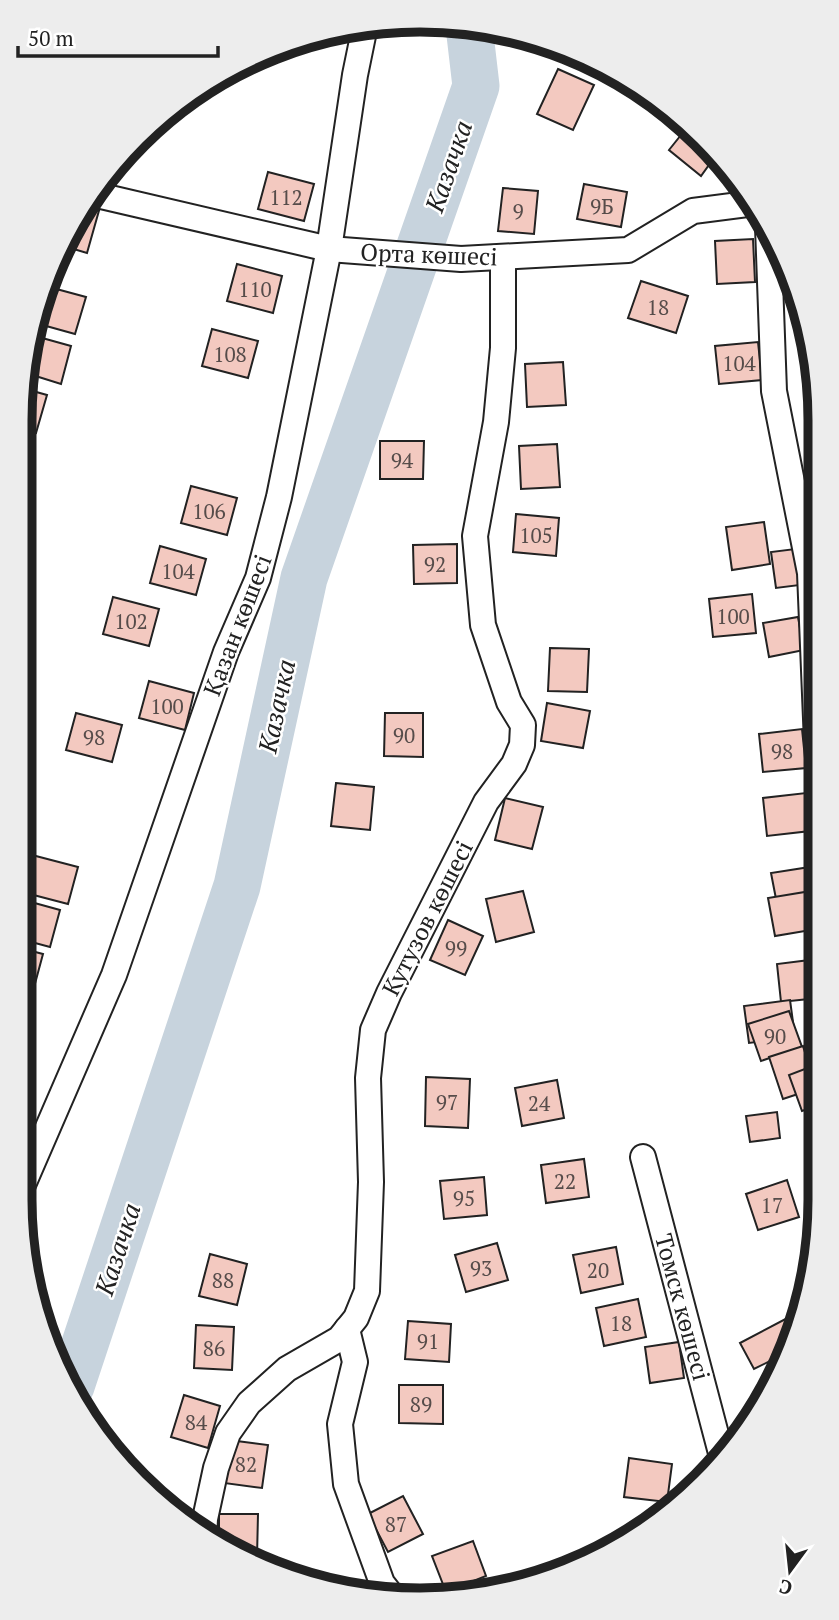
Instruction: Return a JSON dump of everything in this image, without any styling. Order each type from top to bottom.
[{"type":"street","name":"Қазан көшесі","points":[[32,1164],[114,975],[226,652],[258,578],[337,249],[355,75],[363,36]]},
{"type":"street","name":"Орта көшесі","points":[[103,196],[337,249],[449,259],[628,250],[693,211],[742,205]]},
{"type":"street","points":[[769,252],[774,391],[808,563]]},
{"type":"street","name":"Кутузов көшесі","points":[[205,1524],[215,1468],[228,1433],[249,1404],[287,1370],[339,1339],[356,1318],[367,1291],[372,1182],[368,1078],[373,1030],[486,802],[514,764],[522,745],[523,725],[509,702],[483,625],[475,536],[496,422],[503,348],[503,257]]},
{"type":"street","name":"Томск көшесі","points":[[643,1157],[719,1446]]},
{"type":"street","points":[[347,1329],[355,1362],[340,1424],[346,1484],[385,1587]]},
{"type":"building","points":[[558,69],[594,85],[573,130],[537,114]]},
{"type":"building","points":[[682,134],[710,163],[701,176],[669,150]]},
{"type":"building","points":[[268,172],[314,184],[304,221],[258,209]]},
{"type":"building","points":[[584,184],[627,192],[621,227],[577,219]]},
{"type":"building","points":[[503,188],[538,191],[534,234],[498,231]]},
{"type":"building","points":[[96,206],[100,207],[87,253],[72,248]]},
{"type":"building","points":[[753,239],[755,282],[717,284],[715,241]]},
{"type":"building","points":[[237,264],[282,276],[273,313],[227,301]]},
{"type":"building","points":[[641,281],[688,296],[676,333],[628,318]]},
{"type":"building","points":[[54,288],[86,297],[75,334],[44,325]]},
{"type":"building","points":[[212,329],[258,341],[248,378],[202,366]]},
{"type":"building","points":[[41,338],[71,346],[61,384],[34,376]]},
{"type":"building","points":[[758,342],[762,380],[719,384],[715,346]]},
{"type":"building","points":[[563,362],[566,405],[527,407],[525,364]]},
{"type":"building","points":[[32,391],[47,395],[36,433],[32,432]]},
{"type":"building","points":[[380,441],[424,441],[423,479],[380,479]]},
{"type":"building","points":[[557,444],[560,487],[521,489],[519,446]]},
{"type":"building","points":[[191,486],[237,498],[227,535],[181,523]]},
{"type":"building","points":[[516,514],[559,518],[556,556],[513,552]]},
{"type":"building","points":[[764,522],[770,564],[732,570],[726,527]]},
{"type":"building","points":[[457,544],[457,583],[414,584],[413,545]]},
{"type":"building","points":[[160,546],[206,559],[196,595],[150,583]]},
{"type":"building","points":[[795,549],[800,585],[776,588],[771,552]]},
{"type":"building","points":[[752,594],[756,633],[713,637],[709,599]]},
{"type":"building","points":[[113,597],[159,609],[149,646],[103,634]]},
{"type":"building","points":[[798,617],[804,650],[769,657],[763,623]]},
{"type":"building","points":[[550,648],[589,649],[587,692],[548,691]]},
{"type":"building","points":[[149,681],[194,693],[185,730],[139,718]]},
{"type":"building","points":[[547,703],[590,711],[583,748],[541,741]]},
{"type":"building","points":[[76,713],[122,725],[112,762],[66,750]]},
{"type":"building","points":[[385,713],[423,713],[423,757],[384,756]]},
{"type":"building","points":[[802,729],[806,768],[763,772],[759,734]]},
{"type":"building","points":[[336,783],[374,787],[370,830],[331,826]]},
{"type":"building","points":[[806,793],[808,831],[767,836],[763,798]]},
{"type":"building","points":[[505,798],[543,807],[532,849],[495,840]]},
{"type":"building","points":[[32,855],[78,867],[68,904],[32,895]]},
{"type":"building","points":[[808,867],[808,899],[777,904],[771,873]]},
{"type":"building","points":[[523,891],[534,932],[496,942],[486,899]]},
{"type":"building","points":[[808,891],[808,930],[775,936],[768,898]]},
{"type":"building","points":[[32,902],[60,910],[50,947],[32,942]]},
{"type":"building","points":[[448,920],[483,936],[465,975],[430,960]]},
{"type":"building","points":[[32,951],[43,954],[32,991]]},
{"type":"building","points":[[808,960],[808,999],[781,1002],[777,964]]},
{"type":"building","points":[[790,1000],[795,1037],[749,1043],[744,1006]]},
{"type":"building","points":[[789,1011],[802,1047],[761,1061],[748,1024]]},
{"type":"building","points":[[803,1046],[808,1062],[808,1091],[783,1099],[769,1057]]},
{"type":"building","points":[[808,1068],[808,1109],[802,1111],[789,1075]]},
{"type":"building","points":[[426,1077],[470,1079],[468,1128],[425,1126]]},
{"type":"building","points":[[557,1080],[564,1118],[522,1126],[515,1088]]},
{"type":"building","points":[[777,1112],[780,1138],[750,1142],[746,1116]]},
{"type":"building","points":[[584,1159],[589,1197],[546,1203],[541,1165]]},
{"type":"building","points":[[484,1177],[487,1215],[444,1219],[440,1181]]},
{"type":"building","points":[[787,1180],[799,1217],[758,1230],[746,1194]]},
{"type":"building","points":[[497,1243],[508,1280],[466,1292],[455,1255]]},
{"type":"building","points":[[616,1247],[623,1284],[581,1293],[573,1255]]},
{"type":"building","points":[[210,1254],[247,1264],[237,1305],[199,1296]]},
{"type":"building","points":[[638,1299],[646,1337],[604,1346],[596,1308]]},
{"type":"building","points":[[789,1317],[773,1360],[754,1369],[740,1343]]},
{"type":"building","points":[[408,1321],[451,1324],[449,1362],[405,1359]]},
{"type":"building","points":[[196,1325],[234,1327],[232,1370],[194,1368]]},
{"type":"building","points":[[679,1342],[684,1378],[650,1383],[645,1347]]},
{"type":"building","points":[[399,1385],[443,1385],[443,1424],[399,1423]]},
{"type":"building","points":[[184,1395],[220,1406],[208,1448],[171,1437]]},
{"type":"building","points":[[229,1440],[268,1445],[262,1488],[224,1483]]},
{"type":"building","points":[[629,1458],[672,1464],[667,1498],[664,1502],[624,1497]]},
{"type":"building","points":[[403,1496],[423,1534],[388,1552],[368,1514]]},
{"type":"building","points":[[219,1514],[258,1514],[257,1552],[219,1533]]},
{"type":"building","points":[[473,1541],[486,1576],[461,1586],[444,1588],[432,1556]]},
{"type":"waterway","name":"Казачка","points":[[74,1376],[237,886],[304,578],[476,86],[470,35]]}]
